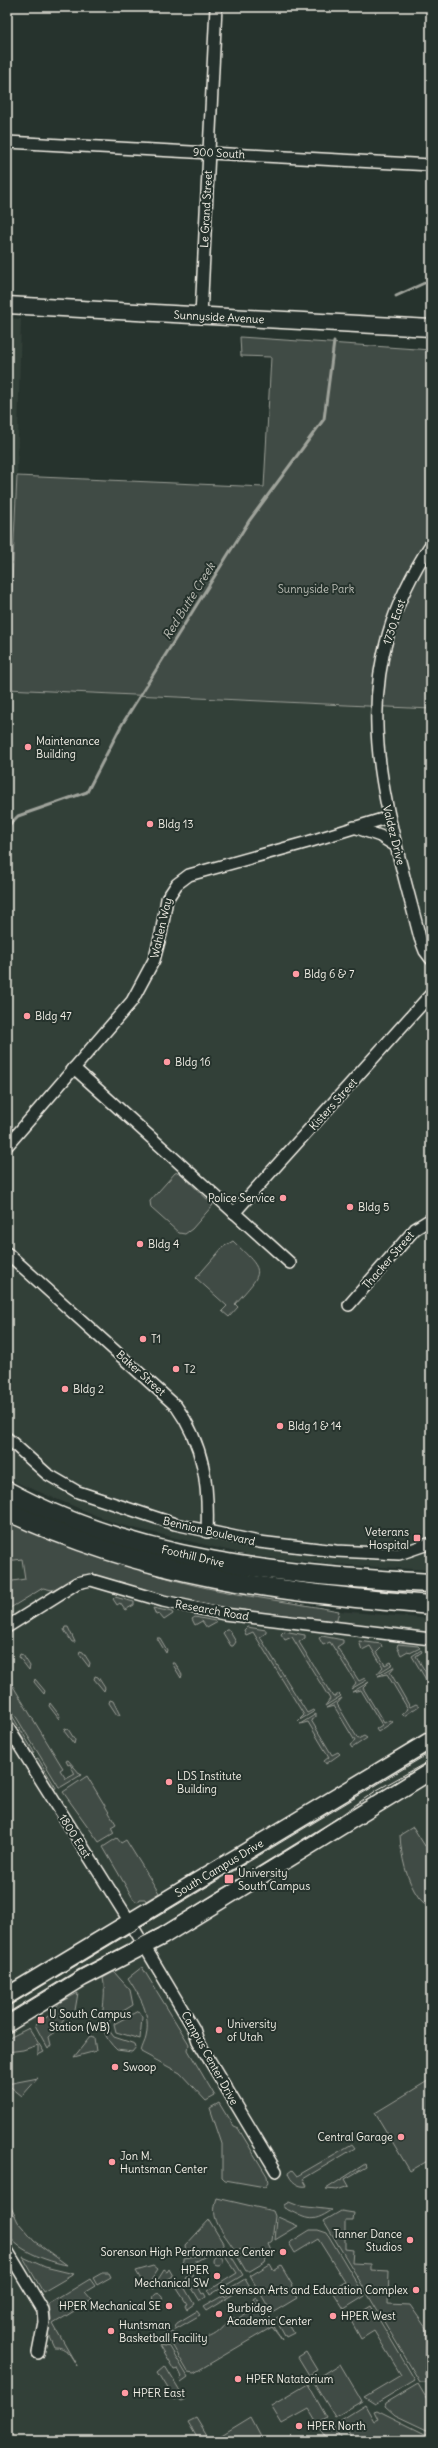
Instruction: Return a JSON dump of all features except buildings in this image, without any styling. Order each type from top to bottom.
[{"type":"main road","name":"Foothill Drive","points":[[7,1491],[58,1515],[106,1533],[207,1560],[260,1570],[431,1583]]},
{"type":"main road","name":"Foothill Drive","points":[[7,1511],[89,1546],[190,1574],[265,1588],[431,1605]]},
{"type":"street","name":"Le Grand Street","points":[[200,316],[216,7]]},
{"type":"street","name":"900 South","points":[[7,142],[431,165]]},
{"type":"street","name":"Sunnyside Avenue","points":[[7,305],[431,328]]},
{"type":"street","name":"1730 East","points":[[376,707],[382,657],[393,619],[413,574],[431,544]]},
{"type":"street","name":"Valdez Drive","points":[[376,707],[378,764],[389,817],[420,938],[425,951],[431,959]]},
{"type":"street","name":"Wahlen Way","points":[[7,1146],[132,1001],[144,982],[158,948],[167,899],[177,884],[189,875],[389,817]]},
{"type":"street","points":[[354,827],[380,836],[396,846]]},
{"type":"street","name":"Kisters Street","points":[[234,1213],[431,994]]},
{"type":"street","points":[[74,1068],[290,1263]]},
{"type":"street","name":"Thacker Street","points":[[349,1305],[415,1229],[431,1219]]},
{"type":"street","name":"Baker Street","points":[[7,1253],[176,1406],[189,1424],[201,1453],[207,1491],[207,1532]]},
{"type":"street","name":"Bennion Boulevard","points":[[7,1438],[47,1474],[78,1492],[148,1516],[207,1532],[297,1548],[387,1555],[399,1554],[431,1543]]},
{"type":"street","name":"Research Road","points":[[7,1627],[77,1583],[91,1580],[163,1601],[224,1614],[431,1639]]},
{"type":"street","name":"1800 East","points":[[7,1726],[145,1945]]},
{"type":"street","name":"South Campus Drive","points":[[7,1996],[431,1740]]},
{"type":"street","points":[[7,2024],[82,1978],[145,1945],[349,1823],[431,1771]]},
{"type":"street","name":"Campus Center Drive","points":[[145,1945],[276,2171]]},
{"type":"street","points":[[7,2250],[43,2310],[44,2322],[38,2353]]},
{"type":"shaded area","points":[[7,318],[21,319],[17,476],[7,659]]},
{"type":"shaded area","points":[[7,689],[431,709],[431,1570],[330,1564],[252,1556],[117,1524],[15,1482],[7,1476]]},
{"type":"shaded area","name":"University of Utah","points":[[7,1520],[54,1541],[115,1563],[180,1581],[339,1611],[431,1619],[431,2441],[7,2441]]},
{"type":"green space","name":"Sunnyside Park","points":[[240,337],[431,350],[431,709],[7,689],[17,476],[264,487],[271,357],[241,356]]},
{"type":"green space","points":[[179,1172],[213,1205],[192,1229],[185,1234],[179,1233],[151,1208],[150,1201],[175,1173]]},
{"type":"green space","points":[[233,1241],[256,1266],[258,1272],[252,1284],[235,1304],[238,1307],[229,1317],[222,1311],[227,1306],[196,1278],[223,1247]]},
{"type":"green space","points":[[7,1520],[91,1554],[178,1581],[238,1594],[339,1611],[336,1624],[241,1611],[174,1598],[100,1577],[83,1575],[52,1590],[43,1588],[7,1610],[7,1582],[25,1579],[22,1559],[7,1561]]},
{"type":"green space","points":[[115,1597],[134,1602],[134,1605],[125,1610],[120,1603],[117,1605],[113,1599]]},
{"type":"green space","points":[[153,1608],[172,1612],[173,1614],[164,1620],[159,1614],[156,1615]]},
{"type":"green space","points":[[195,1617],[215,1621],[216,1623],[207,1628],[202,1621],[195,1625],[192,1619]]},
{"type":"green space","points":[[65,1627],[68,1627],[75,1642],[72,1642],[64,1630]]},
{"type":"green space","points":[[247,1627],[266,1630],[266,1633],[260,1637],[307,1713],[313,1710],[315,1711],[298,1721],[304,1715],[253,1632],[246,1635],[244,1630]]},
{"type":"green space","points":[[226,1630],[229,1630],[236,1642],[233,1646],[231,1646],[223,1633]]},
{"type":"green space","points":[[284,1631],[305,1635],[305,1638],[299,1642],[333,1697],[339,1694],[341,1696],[325,1706],[330,1699],[292,1637],[285,1640],[281,1634]]},
{"type":"green space","points":[[322,1636],[343,1640],[343,1643],[337,1647],[359,1681],[365,1678],[367,1680],[351,1689],[356,1683],[330,1642],[323,1645],[319,1638]]},
{"type":"green space","points":[[157,1638],[160,1638],[167,1650],[166,1653]]},
{"type":"green space","points":[[359,1641],[381,1644],[382,1647],[377,1652],[385,1665],[391,1662],[393,1664],[377,1674],[383,1667],[370,1646],[362,1650]]},
{"type":"green space","points":[[398,1644],[418,1646],[420,1648],[410,1653],[408,1651],[401,1655],[397,1647]]},
{"type":"green space","points":[[421,1650],[422,1652],[416,1656],[431,1681],[431,1688],[412,1656]]},
{"type":"green space","points":[[80,1651],[83,1652],[90,1663],[89,1667],[79,1654]]},
{"type":"green space","points":[[20,1654],[23,1655],[30,1666],[29,1670],[19,1657]]},
{"type":"green space","points":[[172,1663],[175,1663],[182,1675],[181,1678]]},
{"type":"green space","points":[[395,1666],[390,1672],[410,1707],[416,1704],[419,1706],[404,1716],[402,1714],[408,1709],[387,1674],[378,1676]]},
{"type":"green space","points":[[95,1676],[98,1677],[105,1688],[104,1691],[94,1679]]},
{"type":"green space","points":[[8,1678],[63,1768],[60,1770],[66,1779],[75,1774],[70,1764],[68,1765],[66,1761],[68,1760],[81,1775],[59,1787],[7,1702]]},
{"type":"green space","points":[[35,1679],[45,1691],[44,1694],[34,1682]]},
{"type":"green space","points":[[369,1682],[363,1688],[384,1723],[390,1720],[393,1722],[378,1732],[376,1729],[382,1725],[361,1690],[352,1692]]},
{"type":"green space","points":[[342,1698],[337,1704],[358,1739],[364,1736],[367,1738],[352,1748],[350,1745],[355,1741],[334,1706],[326,1708]]},
{"type":"green space","points":[[110,1700],[113,1701],[120,1715],[117,1715],[109,1703]]},
{"type":"green space","points":[[50,1703],[60,1716],[59,1719],[49,1706]]},
{"type":"green space","points":[[7,1707],[34,1752],[32,1753],[7,1713]]},
{"type":"green space","points":[[316,1714],[316,1717],[311,1720],[332,1755],[338,1752],[340,1754],[326,1764],[324,1761],[329,1757],[308,1722],[300,1724]]},
{"type":"green space","points":[[65,1728],[68,1729],[75,1740],[74,1744],[64,1731]]},
{"type":"green space","points":[[38,1758],[56,1788],[54,1789],[35,1759]]},
{"type":"green space","points":[[87,1776],[116,1824],[111,1827],[114,1833],[99,1842],[63,1792]]},
{"type":"green space","points":[[413,1827],[425,1846],[431,1843],[431,1908],[420,1899],[414,1891],[403,1859],[400,1835]]},
{"type":"green space","points":[[117,1838],[121,1843],[126,1840],[159,1893],[146,1901],[145,1899],[140,1899],[138,1902],[134,1900],[103,1847]]},
{"type":"green space","points":[[142,1967],[189,2044],[188,2050],[215,2096],[206,2101],[180,2073],[141,2052],[146,2039],[146,2013],[128,1978]]},
{"type":"green space","points":[[114,1972],[130,1990],[133,2005],[110,2019],[108,2029],[114,2037],[135,2044],[136,2047],[132,2052],[117,2050],[109,2041],[105,2033],[102,2016],[104,1998],[103,1978]]},
{"type":"green space","points":[[78,1993],[74,2016],[67,2011],[60,2027],[49,2037],[51,2045],[48,2049],[35,2025],[50,2015],[60,2002]]},
{"type":"green space","points":[[138,2011],[142,2017],[140,2039],[116,2032],[114,2024]]},
{"type":"green space","points":[[29,2028],[44,2052],[38,2055],[38,2045],[23,2050],[7,2052],[7,2039]]},
{"type":"green space","points":[[90,2037],[94,2038],[96,2051],[74,2057]]},
{"type":"green space","points":[[38,2078],[22,2096],[7,2084]]},
{"type":"green space","name":"Central Garage","points":[[431,2079],[431,2159],[410,2171],[375,2113]]},
{"type":"green space","points":[[219,2103],[233,2126],[238,2128],[267,2176],[268,2183],[265,2187],[225,2180],[222,2177],[222,2144],[210,2108]]},
{"type":"green space","points":[[352,2144],[355,2148],[303,2179],[307,2186],[298,2185],[289,2176],[288,2173],[292,2170],[297,2176]]},
{"type":"green space","points":[[365,2164],[366,2167],[345,2179],[349,2186],[337,2190],[326,2189]]},
{"type":"green space","points":[[217,2198],[273,2211],[275,2216],[272,2241],[268,2244],[272,2253],[234,2249],[218,2225],[216,2219],[215,2206]]},
{"type":"green space","points":[[7,2199],[18,2222],[34,2241],[67,2265],[32,2254],[23,2249],[10,2237],[7,2230],[6,2219]]},
{"type":"green space","points":[[289,2202],[299,2206],[332,2210],[325,2215],[313,2219],[303,2217],[284,2208],[284,2205]]},
{"type":"green space","points":[[341,2211],[354,2213],[353,2220],[345,2220],[345,2249],[353,2250],[352,2263],[371,2264],[371,2270],[389,2271],[388,2304],[410,2305],[426,2328],[425,2375],[431,2375],[431,2388],[427,2382],[420,2382],[324,2221]]},
{"type":"green space","points":[[278,2217],[298,2226],[275,2240],[277,2219]]},
{"type":"green space","points":[[209,2220],[223,2243],[223,2246],[217,2249],[186,2253],[185,2246]]},
{"type":"green space","points":[[310,2230],[318,2230],[327,2233],[365,2296],[344,2309],[332,2290],[345,2282],[318,2239],[295,2253],[289,2243]]},
{"type":"green space","points":[[209,2254],[197,2261],[196,2260],[196,2263],[185,2269],[181,2263],[184,2261],[184,2258]]},
{"type":"green space","points":[[230,2254],[243,2275],[210,2295],[208,2291],[237,2273],[226,2257]]},
{"type":"green space","points":[[236,2254],[250,2255],[250,2257],[252,2255],[265,2257],[266,2259],[265,2262],[250,2271],[246,2271]]},
{"type":"green space","points":[[218,2256],[223,2261],[218,2266],[213,2261]]},
{"type":"green space","points":[[23,2257],[45,2267],[74,2274],[43,2292]]},
{"type":"green space","points":[[270,2264],[274,2271],[281,2266],[297,2293],[295,2295],[297,2298],[272,2313],[250,2276]]},
{"type":"green space","points":[[153,2266],[158,2270],[148,2285],[144,2285],[136,2271]]},
{"type":"green space","points":[[169,2269],[173,2276],[152,2289],[164,2270],[167,2272]]},
{"type":"green space","points":[[102,2273],[109,2273],[111,2277],[97,2285],[93,2278]]},
{"type":"green space","points":[[191,2273],[202,2294],[204,2293],[206,2297],[200,2301],[185,2277]]},
{"type":"green space","points":[[90,2279],[95,2286],[85,2292],[92,2300],[53,2324],[77,2366],[65,2350],[54,2347],[48,2334],[51,2320],[49,2304]]},
{"type":"green space","points":[[245,2279],[252,2291],[249,2293],[245,2287],[206,2311],[203,2307],[224,2295],[225,2297],[229,2294],[227,2290]]},
{"type":"green space","points":[[180,2280],[194,2304],[187,2309],[185,2305],[187,2304],[174,2284]]},
{"type":"green space","points":[[158,2293],[163,2298],[158,2303],[153,2298]]},
{"type":"green space","points":[[256,2297],[267,2314],[263,2316],[269,2325],[272,2323],[282,2340],[272,2327],[194,2373],[188,2372],[163,2329],[173,2332],[178,2340],[183,2337],[198,2340],[211,2337],[222,2329],[230,2317],[237,2319],[257,2307],[253,2299]]},
{"type":"green space","points":[[371,2306],[415,2380],[375,2404],[364,2397],[401,2375],[374,2331],[361,2339],[350,2319]]},
{"type":"green space","points":[[197,2311],[200,2315],[174,2330],[177,2323]]},
{"type":"green space","points":[[283,2315],[294,2333],[286,2337],[276,2319]]},
{"type":"green space","points":[[159,2345],[170,2347],[188,2377],[181,2382],[180,2379],[182,2377],[178,2369],[174,2370]]},
{"type":"green space","points":[[306,2352],[317,2370],[309,2375],[298,2357]]},
{"type":"green space","points":[[340,2364],[362,2401],[335,2417],[313,2381]]},
{"type":"green space","points":[[165,2366],[185,2399],[181,2401],[178,2398],[175,2400],[158,2372]]},
{"type":"green space","points":[[308,2384],[327,2418],[318,2424],[309,2409],[282,2424],[271,2406]]},
{"type":"green space","points":[[418,2384],[431,2406],[431,2432],[395,2415],[385,2406],[386,2403]]},
{"type":"green space","points":[[365,2405],[374,2421],[378,2419],[374,2411],[377,2410],[431,2437],[431,2441],[353,2441],[341,2420]]},
{"type":"green space","points":[[251,2417],[261,2436],[253,2441],[216,2441],[215,2439]]},
{"type":"green space","points":[[196,2418],[210,2441],[199,2441],[188,2422]]},
{"type":"green space","points":[[332,2424],[343,2441],[328,2441],[321,2430]]},
{"type":"waterway","name":"Red Butte Creek","points":[[396,296],[431,280]]},
{"type":"waterway","name":"Red Butte Creek","points":[[7,827],[18,816],[87,792],[121,726],[249,521],[324,419],[334,342]]},
{"type":"tram line","points":[[7,2007],[431,1752]]},
{"type":"tram line","points":[[7,2015],[80,1970],[158,1929],[314,1834],[377,1790],[431,1760]]},
{"type":"place","name":"Maintenance Building","points":[[28,747]]},
{"type":"place","name":"Bldg 13","points":[[150,824]]},
{"type":"place","name":"Bldg 6 & 7","points":[[296,974]]},
{"type":"place","name":"Bldg 47","points":[[27,1016]]},
{"type":"place","name":"Bldg 16","points":[[167,1062]]},
{"type":"place","name":"Police Service","points":[[283,1198]]},
{"type":"place","name":"Bldg 5","points":[[350,1207]]},
{"type":"place","name":"Bldg 4","points":[[140,1244]]},
{"type":"place","name":"T1","points":[[143,1339]]},
{"type":"place","name":"T2","points":[[176,1369]]},
{"type":"place","name":"Bldg 2","points":[[65,1389]]},
{"type":"place","name":"Bldg 1 & 14","points":[[280,1426]]},
{"type":"place","name":"Veterans Hospital","points":[[417,1538]]},
{"type":"place","name":"LDS Institute Building","points":[[169,1782]]},
{"type":"place","name":"University South Campus","points":[[229,1879]]},
{"type":"place","name":"U South Campus Station (WB)","points":[[41,2020]]},
{"type":"place","name":"University of Utah","points":[[219,2030]]},
{"type":"place","name":"Swoop","points":[[115,2067]]},
{"type":"place","name":"Central Garage","points":[[401,2137]]},
{"type":"place","name":"Jon M. Huntsman Center","points":[[112,2162]]},
{"type":"place","name":"Tanner Dance Studios","points":[[410,2240]]},
{"type":"place","name":"Sorenson High Performance Center","points":[[283,2252]]},
{"type":"place","name":"HPER Mechanical SW","points":[[217,2276]]},
{"type":"place","name":"Sorenson Arts and Education Complex","points":[[416,2290]]},
{"type":"place","name":"HPER Mechanical SE","points":[[169,2306]]},
{"type":"place","name":"Burbidge Academic Center","points":[[219,2314]]},
{"type":"place","name":"HPER West","points":[[333,2316]]},
{"type":"place","name":"Huntsman Basketball Facility","points":[[111,2331]]},
{"type":"place","name":"HPER Natatorium","points":[[238,2379]]},
{"type":"place","name":"HPER East","points":[[125,2393]]},
{"type":"place","name":"HPER North","points":[[299,2426]]}]
